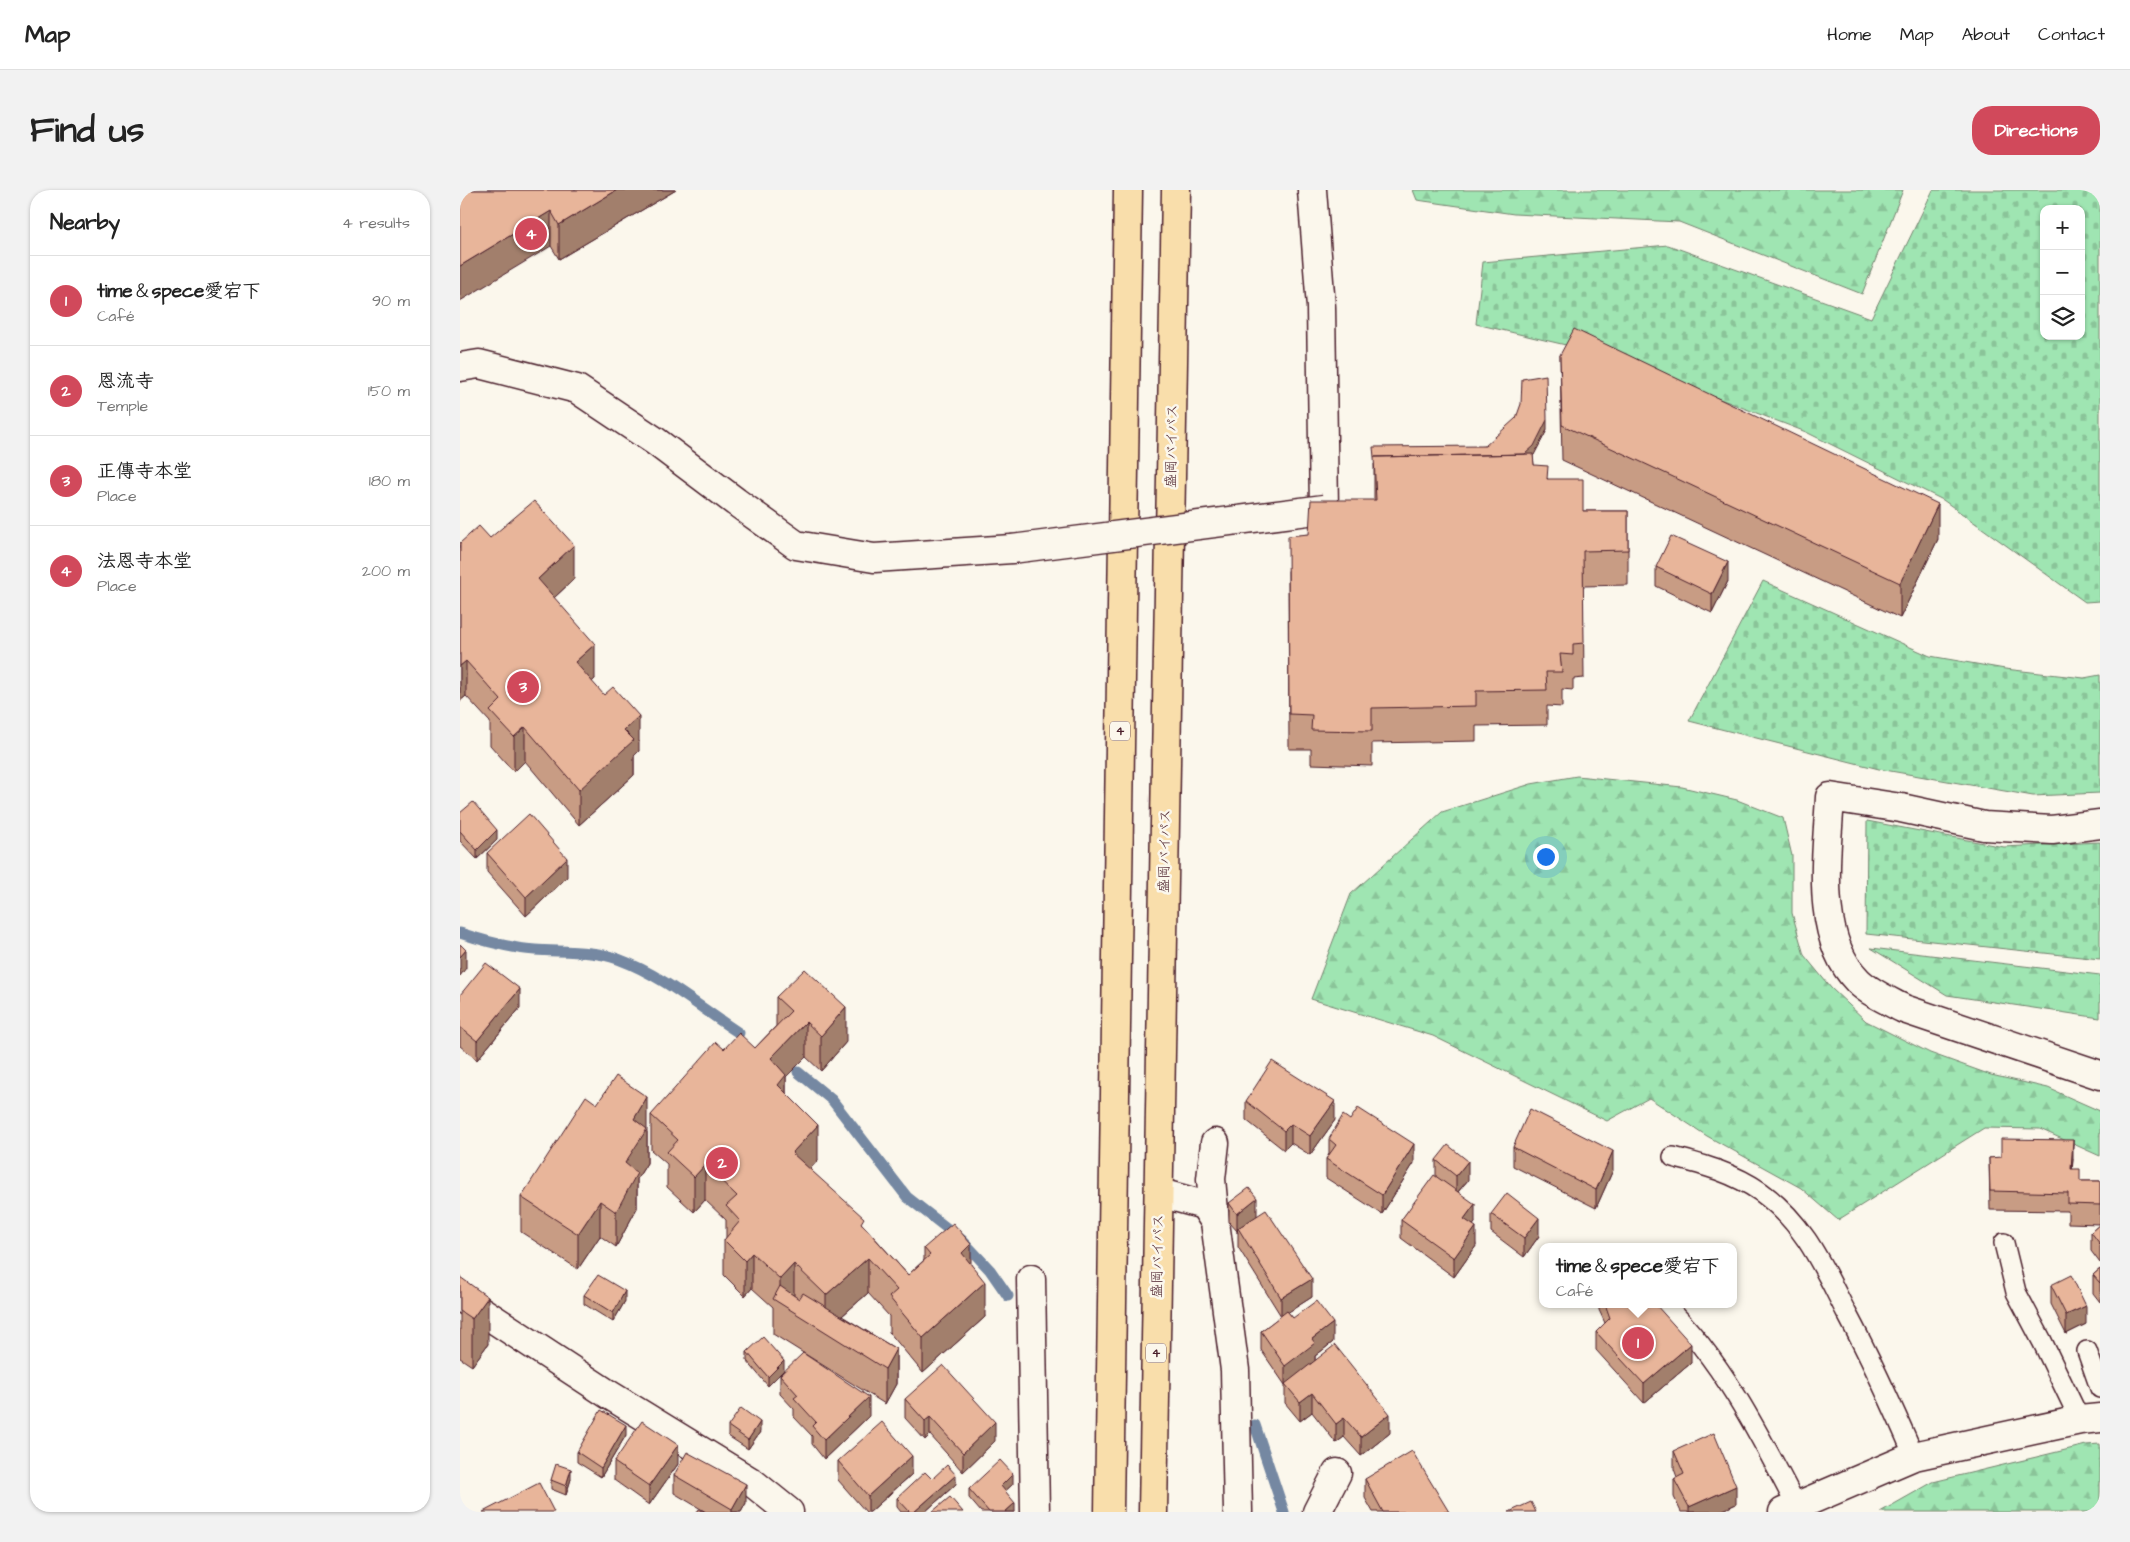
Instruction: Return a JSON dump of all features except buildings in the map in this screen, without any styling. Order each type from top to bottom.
[{"type":"highway","name":"4","points":[[1109,1512],[1128,190]]},
{"type":"highway","name":"盛岡バイパス","points":[[1153,1512],[1176,190]]},
{"type":"street","points":[[460,367],[479,364],[577,389],[656,441],[796,545],[874,558],[1012,549],[1324,509],[1321,307],[1312,190]]},
{"type":"street","points":[[2100,824],[2052,830],[1984,826],[1901,808],[1830,797],[1826,873],[1830,930],[1840,957],[1858,982],[1904,1009],[2100,1075]]},
{"type":"street","points":[[1214,1143],[1211,1179],[1214,1222],[1235,1370],[1238,1512]]},
{"type":"street","points":[[1160,1193],[1204,1205],[1214,1222]]},
{"type":"street","points":[[1030,1280],[1034,1512]]},
{"type":"street","points":[[460,1297],[608,1394],[753,1483],[790,1512]]},
{"type":"street","points":[[1790,1509],[1914,1456],[2090,1419]]},
{"type":"street","points":[[1317,1512],[1337,1473]]},
{"type":"lane","points":[[1673,1157],[1710,1167],[1736,1178],[1761,1192],[1786,1213],[1809,1242],[1825,1267],[1873,1362],[1914,1456]]},
{"type":"lane","points":[[2004,1243],[2016,1292],[2042,1341],[2090,1419]]},
{"type":"lane","points":[[1668,1308],[1689,1328],[1738,1400],[1765,1444],[1790,1509]]},
{"type":"lane","points":[[2088,1351],[2100,1388]]},
{"type":"green space","points":[[1413,190],[1903,190],[1862,294],[1679,222],[1514,214],[1417,200]]},
{"type":"green space","points":[[1933,190],[2100,190],[2100,601],[2085,602],[1943,500],[1806,432],[1600,353],[1476,324],[1483,262],[1668,245],[1871,318]]},
{"type":"green space","points":[[1763,581],[1930,656],[2005,669],[2084,678],[2100,675],[2100,793],[2033,796],[1879,769],[1689,721]]},
{"type":"green space","points":[[1577,776],[1682,787],[1737,800],[1783,818],[1792,856],[1792,913],[1804,955],[1831,988],[1866,1021],[1930,1053],[1991,1075],[2048,1088],[2100,1111],[2100,1156],[2040,1129],[1984,1128],[1838,1220],[1801,1188],[1707,1136],[1649,1098],[1607,1121],[1433,1036],[1311,999],[1351,894],[1442,812],[1531,784]]},
{"type":"green space","points":[[1867,821],[2004,847],[2100,842],[2100,959],[1866,934]]},
{"type":"green space","points":[[1871,948],[2100,975],[2100,1018],[1947,995]]},
{"type":"green space","points":[[2100,1444],[2100,1512],[1880,1512],[1933,1482],[2086,1445]]},
{"type":"waterway","points":[[460,933],[516,948],[587,953],[618,959],[666,983],[739,1033]]},
{"type":"waterway","points":[[798,1072],[832,1100],[907,1197],[962,1240],[990,1270],[1008,1296]]},
{"type":"waterway","points":[[1255,1425],[1284,1512]]},
{"type":"place","name":"法恩寺本堂","points":[[531,234]]},
{"type":"place","name":"正傳寺本堂","points":[[523,687]]},
{"type":"place","name":"恩流寺","points":[[722,1163]]},
{"type":"place","name":"time＆spece愛宕下","points":[[1638,1343]]}]
